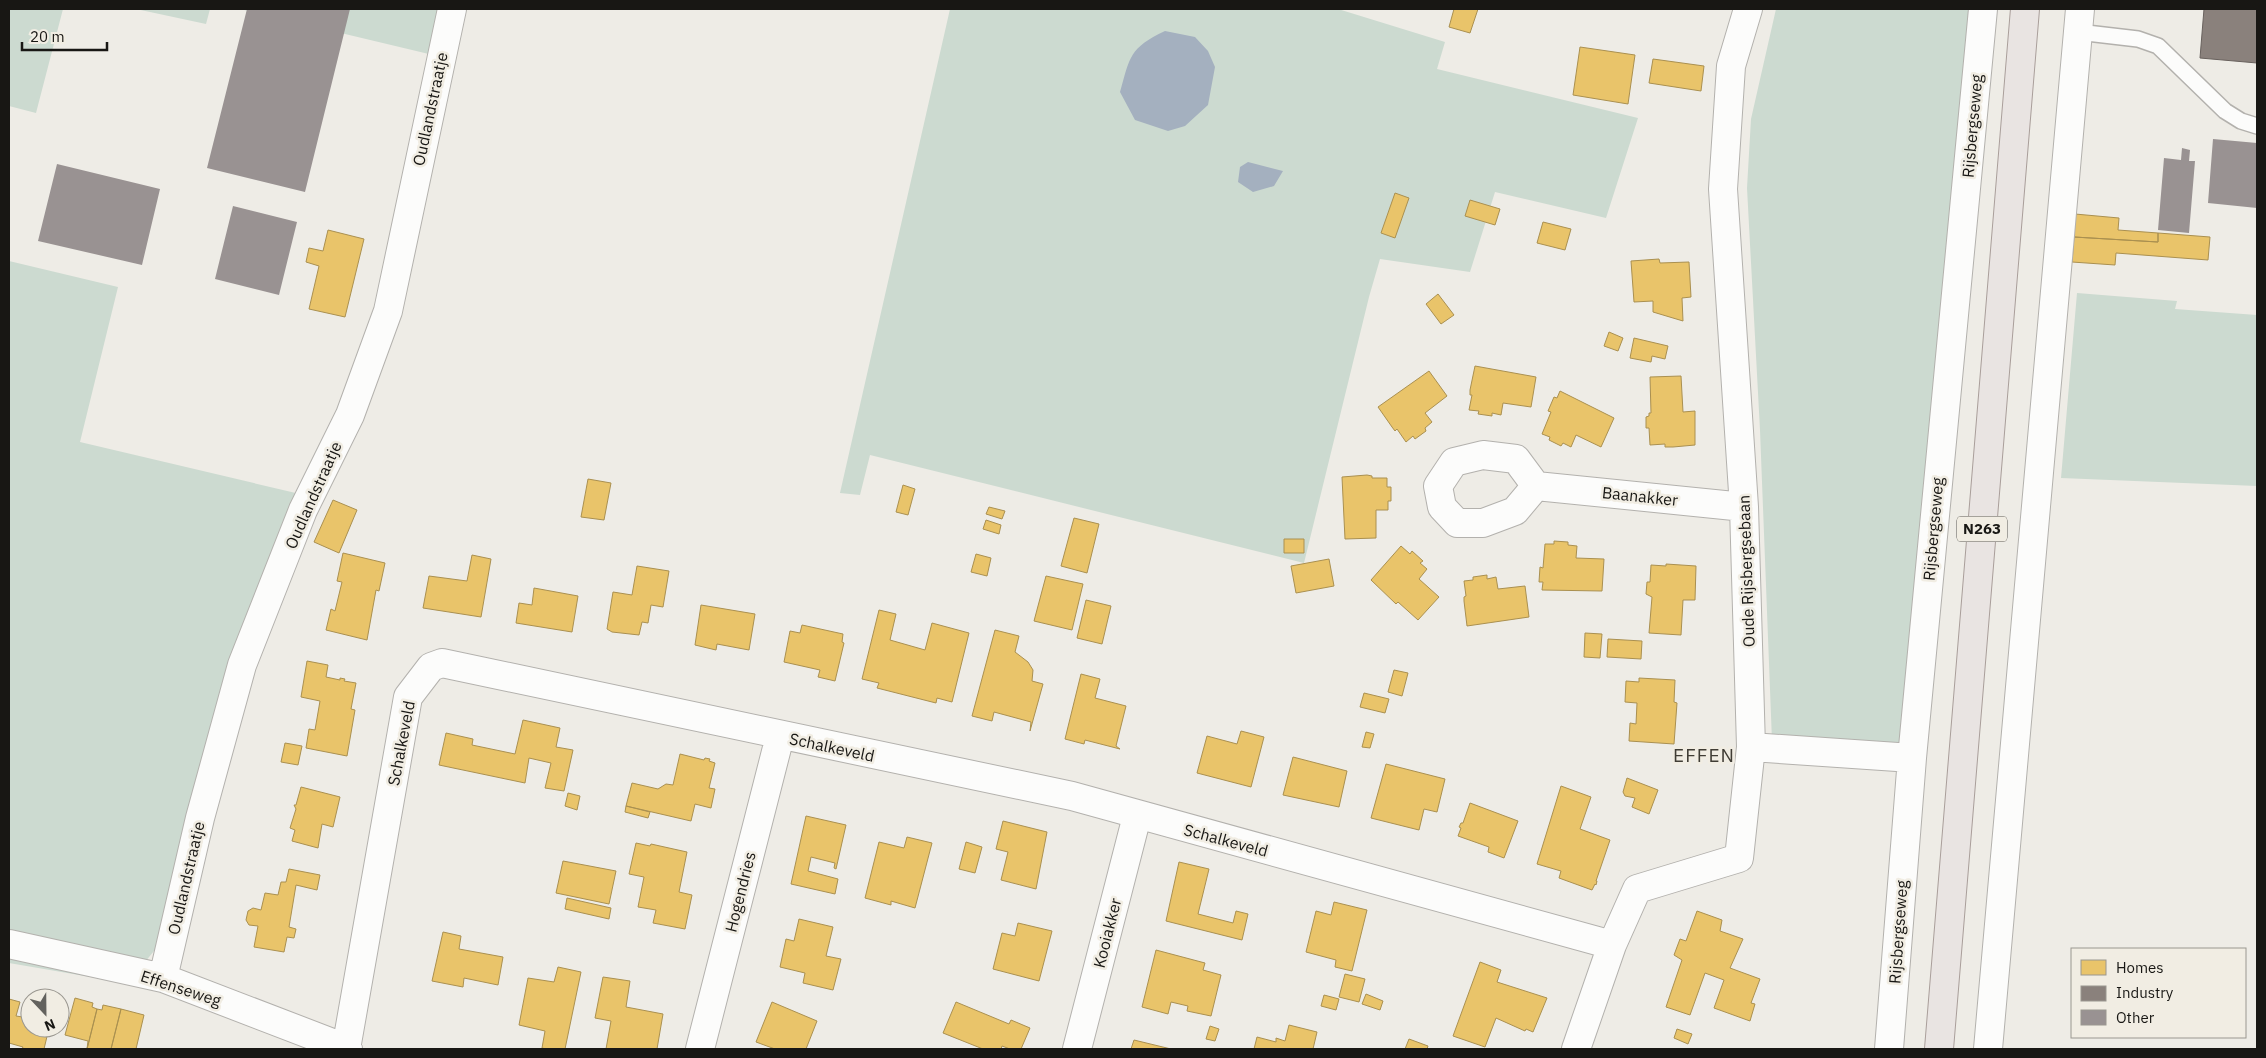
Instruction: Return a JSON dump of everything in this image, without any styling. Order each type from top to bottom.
[{"type":"main road","name":"N263","points":[[1939,1049],[2025,9]]},
{"type":"street","name":"Oudlandstraatje","points":[[163,978],[200,818],[242,665],[304,510],[350,415],[388,311],[452,9]]},
{"type":"street","name":"Oude Rijsbergsebaan","points":[[1576,1049],[1612,946],[1638,889],[1740,858],[1751,747],[1744,507],[1723,189],[1731,66],[1748,9]]},
{"type":"street","name":"Rijsbergseweg","points":[[1889,1049],[1912,758],[1983,9]]},
{"type":"street","points":[[1988,1049],[2079,21]]},
{"type":"street","name":"Baanakker","points":[[1536,486],[1744,507]]},
{"type":"street","name":"Schalkeveld","points":[[347,1049],[408,697],[431,668],[442,663],[780,736],[1072,796],[1137,816],[1612,946]]},
{"type":"street","name":"Hogendries","points":[[700,1049],[780,736]]},
{"type":"street","points":[[1751,747],[1912,758]]},
{"type":"street","name":"Kooiakker","points":[[1077,1049],[1137,816]]},
{"type":"street","name":"Effenseweg","points":[[9,944],[163,978],[347,1049]]},
{"type":"lane","points":[[2079,21],[2158,46],[2225,111],[2241,121],[2257,126]]},
{"type":"shaded area","points":[[9,9],[63,9],[36,113],[9,106]]},
{"type":"shaded area","points":[[136,9],[210,9],[206,24]]},
{"type":"shaded area","points":[[240,9],[443,9],[433,55]]},
{"type":"shaded area","points":[[950,9],[1338,9],[1445,42],[1437,69],[1638,118],[1606,218],[1495,192],[1470,272],[1380,259],[1304,563],[870,455],[860,495],[840,493]]},
{"type":"shaded area","points":[[1776,9],[1969,9],[1904,745],[1772,741],[1760,430],[1747,188],[1751,119]]},
{"type":"shaded area","points":[[9,261],[118,287],[80,442],[300,494],[162,941],[145,962],[9,931]]},
{"type":"shaded area","points":[[2077,293],[2177,301],[2175,309],[2257,315],[2257,486],[2061,478]]},
{"type":"shaded area","points":[[9,956],[155,988],[9,963]]},
{"type":"water","points":[[1165,31],[1195,37],[1208,51],[1215,67],[1208,105],[1185,126],[1168,131],[1135,120],[1120,92],[1126,70],[1133,55],[1144,43]]},
{"type":"water","points":[[1248,162],[1283,171],[1274,186],[1253,192],[1238,182],[1240,167]]},
{"type":"building: Homes","points":[[1454,9],[1478,9],[1470,33],[1449,27]]},
{"type":"building: Homes","points":[[1580,47],[1635,55],[1628,104],[1573,95]]},
{"type":"building: Homes","points":[[1653,59],[1704,66],[1701,91],[1649,83]]},
{"type":"building: Homes","points":[[1395,193],[1409,198],[1395,238],[1381,233]]},
{"type":"building: Homes","points":[[1470,200],[1500,209],[1495,225],[1465,216]]},
{"type":"building: Homes","points":[[2075,214],[2119,218],[2118,230],[2158,233],[2158,242],[2074,237]]},
{"type":"building: Homes","points":[[1543,222],[1571,229],[1565,250],[1537,243]]},
{"type":"building: Homes","points":[[328,230],[364,239],[345,317],[309,309],[319,266],[306,262],[309,248],[323,251]]},
{"type":"building: Homes","points":[[2158,233],[2210,237],[2208,260],[2116,253],[2115,265],[2072,262],[2074,237],[2158,242]]},
{"type":"building: Homes","points":[[1659,259],[1660,263],[1689,262],[1691,297],[1682,298],[1683,321],[1653,312],[1653,301],[1634,302],[1631,261]]},
{"type":"building: Homes","points":[[1438,294],[1454,315],[1441,324],[1426,304]]},
{"type":"building: Homes","points":[[1609,332],[1623,338],[1618,351],[1604,346]]},
{"type":"building: Homes","points":[[1634,338],[1668,346],[1665,359],[1652,356],[1651,362],[1630,358]]},
{"type":"building: Homes","points":[[1475,366],[1536,377],[1531,407],[1503,403],[1501,415],[1492,413],[1492,416],[1478,414],[1479,411],[1469,410],[1472,395],[1470,395],[1470,390]]},
{"type":"building: Homes","points":[[1429,371],[1447,396],[1425,413],[1432,422],[1425,428],[1426,431],[1415,439],[1413,436],[1406,442],[1397,429],[1395,431],[1378,407]]},
{"type":"building: Homes","points":[[1681,376],[1683,412],[1695,411],[1695,445],[1665,447],[1665,444],[1650,445],[1649,428],[1646,428],[1646,417],[1651,413],[1650,377]]},
{"type":"building: Homes","points":[[1560,391],[1614,418],[1601,447],[1576,435],[1571,447],[1563,443],[1561,446],[1549,440],[1550,437],[1542,434],[1551,412],[1548,411],[1554,397],[1557,398]]},
{"type":"building: Homes","points":[[1372,476],[1372,478],[1387,478],[1387,487],[1391,487],[1391,501],[1388,501],[1388,510],[1376,510],[1376,538],[1345,539],[1342,477]]},
{"type":"building: Homes","points":[[588,479],[611,483],[604,520],[581,517]]},
{"type":"building: Homes","points":[[903,485],[915,489],[908,515],[896,512]]},
{"type":"building: Homes","points":[[333,500],[357,510],[339,553],[314,542]]},
{"type":"building: Homes","points":[[989,507],[1005,511],[1002,519],[986,514]]},
{"type":"building: Homes","points":[[1074,518],[1099,524],[1087,573],[1061,566]]},
{"type":"building: Homes","points":[[986,520],[1001,525],[999,534],[983,529]]},
{"type":"building: Homes","points":[[1284,539],[1304,539],[1304,553],[1284,553]]},
{"type":"building: Homes","points":[[1554,541],[1568,542],[1568,545],[1577,546],[1576,558],[1604,559],[1602,591],[1542,590],[1543,582],[1539,582],[1540,567],[1543,568],[1545,544],[1554,544]]},
{"type":"building: Homes","points":[[1401,546],[1410,554],[1412,551],[1423,561],[1420,563],[1427,569],[1419,579],[1439,597],[1418,620],[1398,602],[1396,604],[1371,580]]},
{"type":"building: Homes","points":[[343,553],[385,563],[379,591],[376,590],[367,640],[326,630],[331,609],[335,611],[342,582],[337,581]]},
{"type":"building: Homes","points":[[976,554],[991,558],[987,576],[971,572]]},
{"type":"building: Homes","points":[[472,555],[491,559],[481,617],[423,608],[429,576],[467,581]]},
{"type":"building: Homes","points":[[1329,559],[1334,586],[1296,593],[1291,566]]},
{"type":"building: Homes","points":[[1666,564],[1696,566],[1695,600],[1683,600],[1681,635],[1649,633],[1652,597],[1646,594],[1647,582],[1650,582],[1651,565],[1666,566]]},
{"type":"building: Homes","points":[[637,566],[669,571],[663,607],[651,605],[648,623],[642,622],[639,635],[612,632],[607,629],[613,592],[632,595]]},
{"type":"building: Homes","points":[[1487,575],[1487,579],[1496,577],[1498,589],[1525,586],[1529,617],[1467,626],[1464,581],[1473,580],[1473,577]]},
{"type":"building: Homes","points":[[1046,576],[1083,584],[1072,630],[1034,621]]},
{"type":"building: Homes","points":[[534,588],[578,596],[572,632],[516,623],[519,603],[532,605]]},
{"type":"building: Homes","points":[[1086,600],[1111,606],[1102,644],[1077,638]]},
{"type":"building: Homes","points":[[701,605],[755,614],[749,650],[717,644],[716,650],[695,645]]},
{"type":"building: Homes","points":[[879,610],[896,614],[890,640],[925,650],[932,623],[969,633],[952,702],[937,698],[936,703],[877,688],[879,683],[862,679]]},
{"type":"building: Homes","points":[[802,625],[843,634],[842,642],[844,643],[835,681],[818,677],[820,670],[784,662],[790,631],[800,633]]},
{"type":"building: Homes","points":[[995,630],[1019,636],[1015,652],[1028,662],[1033,670],[1032,681],[1043,684],[1030,731],[1031,722],[994,712],[992,721],[972,716]]},
{"type":"building: Homes","points":[[1585,633],[1602,634],[1600,658],[1584,657]]},
{"type":"building: Homes","points":[[1608,639],[1642,641],[1641,659],[1607,657]]},
{"type":"building: Homes","points":[[307,661],[328,665],[326,677],[340,680],[340,678],[345,679],[344,681],[356,683],[351,709],[355,710],[347,756],[306,748],[309,729],[315,730],[320,701],[301,697]]},
{"type":"building: Homes","points":[[1394,670],[1408,673],[1402,696],[1388,692]]},
{"type":"building: Homes","points":[[1081,674],[1100,679],[1095,698],[1126,706],[1116,746],[1120,749],[1085,740],[1084,744],[1065,739]]},
{"type":"building: Homes","points":[[1639,678],[1675,680],[1674,702],[1677,703],[1674,744],[1629,741],[1630,723],[1636,724],[1637,703],[1625,702],[1626,681],[1639,682]]},
{"type":"building: Homes","points":[[1364,693],[1389,699],[1385,713],[1360,707]]},
{"type":"building: Homes","points":[[523,720],[560,728],[556,747],[573,750],[564,791],[545,788],[551,763],[529,758],[525,783],[439,765],[446,733],[473,739],[472,745],[515,754]]},
{"type":"building: Homes","points":[[1241,731],[1264,737],[1251,787],[1197,773],[1207,736],[1237,744]]},
{"type":"building: Homes","points":[[1366,732],[1374,734],[1370,748],[1362,747]]},
{"type":"building: Homes","points":[[285,743],[302,746],[298,765],[281,762]]},
{"type":"building: Homes","points":[[680,754],[704,760],[705,758],[710,759],[709,761],[715,763],[709,788],[715,789],[711,808],[695,804],[691,821],[626,806],[632,783],[658,789],[666,784],[673,785]]},
{"type":"building: Homes","points":[[1293,757],[1347,771],[1339,807],[1283,795]]},
{"type":"building: Homes","points":[[1386,764],[1445,779],[1437,812],[1424,809],[1419,830],[1371,818]]},
{"type":"building: Homes","points":[[1627,778],[1658,790],[1649,814],[1632,807],[1635,798],[1625,796],[1623,792]]},
{"type":"building: Homes","points":[[1561,786],[1591,797],[1580,829],[1610,840],[1596,885],[1592,890],[1559,878],[1561,871],[1537,864]]},
{"type":"building: Homes","points":[[301,787],[340,797],[333,827],[322,824],[318,848],[292,841],[295,830],[290,828],[296,809],[294,805],[296,805]]},
{"type":"building: Homes","points":[[568,793],[580,796],[577,810],[565,806]]},
{"type":"building: Homes","points":[[1470,803],[1518,821],[1504,858],[1488,852],[1489,847],[1458,836],[1461,828],[1459,827],[1463,823]]},
{"type":"building: Homes","points":[[626,806],[650,812],[648,818],[625,812]]},
{"type":"building: Homes","points":[[806,816],[846,825],[836,869],[834,868],[835,863],[811,857],[808,871],[838,879],[835,894],[791,884]]},
{"type":"building: Homes","points":[[1003,821],[1047,832],[1036,889],[1001,880],[1008,852],[996,849]]},
{"type":"building: Homes","points":[[907,837],[932,843],[915,908],[891,901],[891,905],[865,898],[879,842],[904,848]]},
{"type":"building: Homes","points":[[966,842],[982,847],[975,873],[959,869]]},
{"type":"building: Homes","points":[[636,843],[650,846],[651,844],[687,852],[679,892],[692,895],[685,929],[653,923],[656,910],[638,907],[644,877],[629,874]]},
{"type":"building: Homes","points":[[563,861],[616,871],[609,904],[556,893]]},
{"type":"building: Homes","points":[[1179,862],[1209,869],[1198,914],[1233,923],[1236,911],[1248,914],[1242,940],[1166,921]]},
{"type":"building: Homes","points":[[289,869],[320,875],[317,890],[296,885],[289,927],[296,929],[294,938],[287,937],[284,952],[254,947],[258,926],[249,925],[246,920],[248,911],[253,908],[261,910],[265,893],[278,895],[281,882],[286,882]]},
{"type":"building: Homes","points":[[567,898],[611,908],[609,919],[565,909]]},
{"type":"building: Homes","points":[[1334,902],[1367,910],[1352,971],[1335,967],[1336,960],[1306,952],[1316,911],[1331,915]]},
{"type":"building: Homes","points":[[1697,911],[1722,920],[1720,931],[1743,939],[1730,968],[1760,979],[1751,1003],[1755,1004],[1750,1021],[1714,1008],[1724,980],[1705,973],[1690,1015],[1666,1007],[1682,960],[1674,955],[1680,939],[1686,941]]},
{"type":"building: Homes","points":[[799,919],[833,927],[826,956],[841,959],[833,990],[803,983],[805,973],[780,967],[786,939],[794,941]]},
{"type":"building: Homes","points":[[1018,923],[1052,931],[1039,981],[993,969],[1002,933],[1015,936]]},
{"type":"building: Homes","points":[[443,932],[461,936],[459,949],[503,957],[498,985],[464,978],[463,987],[432,981]]},
{"type":"building: Homes","points":[[1156,950],[1205,963],[1203,970],[1221,975],[1211,1016],[1187,1011],[1188,1006],[1171,1002],[1168,1014],[1142,1007]]},
{"type":"building: Homes","points":[[1480,962],[1501,970],[1497,982],[1547,998],[1533,1032],[1526,1029],[1525,1031],[1496,1018],[1485,1047],[1453,1036]]},
{"type":"building: Homes","points":[[558,967],[581,972],[565,1049],[546,1049],[542,1048],[545,1031],[519,1025],[528,978],[554,982]]},
{"type":"building: Homes","points":[[1345,974],[1365,979],[1359,1002],[1339,997]]},
{"type":"building: Homes","points":[[603,977],[630,981],[626,1007],[663,1014],[657,1049],[606,1049],[611,1021],[595,1018]]},
{"type":"building: Homes","points":[[1366,994],[1383,1001],[1380,1010],[1362,1004]]},
{"type":"building: Homes","points":[[1324,995],[1339,999],[1336,1010],[1321,1006]]},
{"type":"building: Homes","points":[[75,998],[93,1003],[92,1007],[97,1009],[87,1049],[88,1041],[70,1036],[70,1016]]},
{"type":"building: Homes","points":[[9,999],[20,1002],[16,1016],[20,1017],[20,1038],[47,1038],[44,1049],[22,1049],[23,1047],[9,1043]]},
{"type":"building: Homes","points":[[772,1002],[817,1021],[806,1049],[775,1049],[756,1042]]},
{"type":"building: Homes","points":[[956,1002],[1009,1024],[1011,1020],[1030,1028],[1021,1049],[1010,1049],[1002,1046],[1001,1049],[983,1049],[943,1033]]},
{"type":"building: Homes","points":[[103,1005],[121,1009],[111,1049],[87,1049],[97,1009],[102,1010]]},
{"type":"building: Homes","points":[[121,1009],[144,1015],[136,1049],[111,1049]]},
{"type":"building: Homes","points":[[1289,1025],[1317,1032],[1313,1049],[1254,1049],[1257,1037],[1276,1042],[1276,1038],[1285,1041]]},
{"type":"building: Homes","points":[[1210,1026],[1219,1029],[1215,1041],[1206,1039]]},
{"type":"building: Homes","points":[[1677,1029],[1692,1034],[1688,1044],[1674,1038]]},
{"type":"building: Homes","points":[[1409,1039],[1428,1046],[1427,1049],[1405,1049]]},
{"type":"building: Homes","points":[[1134,1040],[1171,1049],[1131,1049]]},
{"type":"building: Industry","points":[[2204,9],[2257,9],[2257,63],[2200,58]]},
{"type":"building: Other","points":[[247,9],[350,9],[305,192],[207,168]]},
{"type":"building: Other","points":[[2213,139],[2257,143],[2257,208],[2208,203]]},
{"type":"building: Other","points":[[2182,148],[2190,150],[2189,161],[2195,161],[2189,233],[2158,230],[2164,158],[2181,160]]},
{"type":"building: Other","points":[[57,164],[160,189],[142,265],[38,241]]},
{"type":"building: Other","points":[[233,206],[297,222],[279,295],[215,279]]},
{"type":"district","name":"EFFEN","points":[[1704,755]]}]
